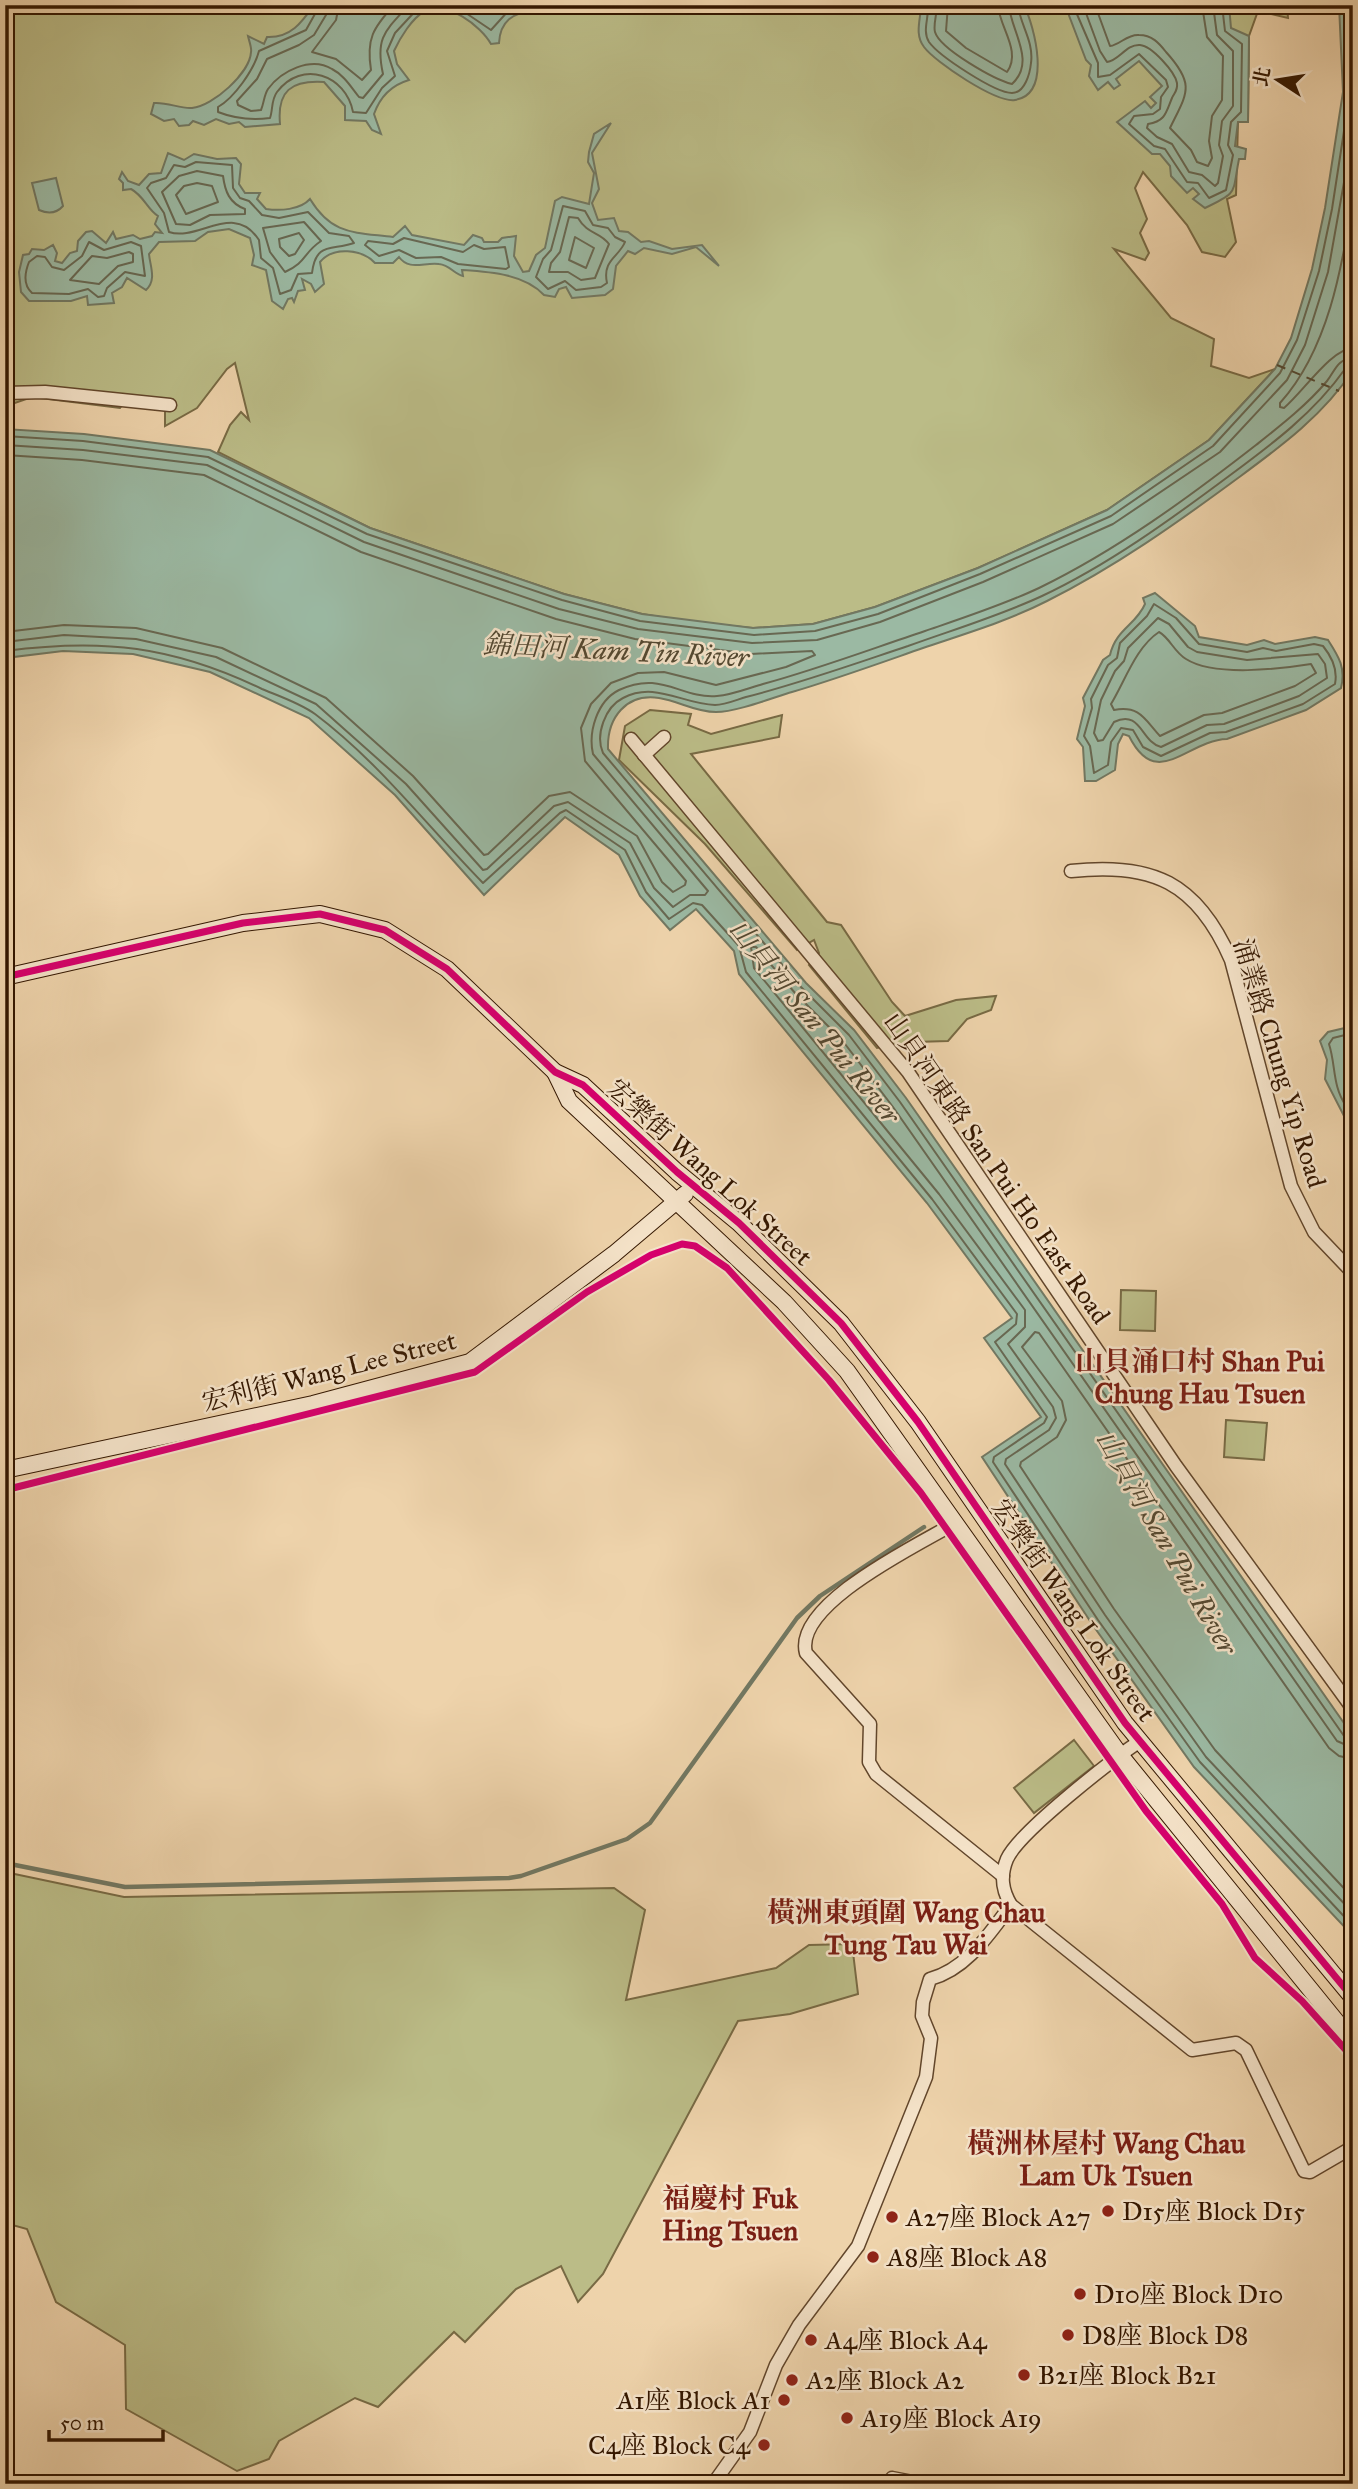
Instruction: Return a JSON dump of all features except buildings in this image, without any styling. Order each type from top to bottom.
[{"type":"street","points":[[5,393],[46,392],[170,405]]},
{"type":"street","points":[[644,755],[664,737]]},
{"type":"street","name":"山貝河東路 San Pui Ho East Road","points":[[631,739],[901,1064],[1175,1466],[1353,1709]]},
{"type":"street","name":"涌業路 Chung Yip Road","points":[[1071,871],[1124,868],[1153,875],[1189,898],[1213,926],[1231,960],[1297,1202],[1324,1245],[1353,1273]]},
{"type":"street","name":"宏樂街 Wang Lok Street","points":[[5,977],[243,923],[320,915],[385,930],[447,969],[555,1072],[583,1084],[694,1187],[739,1223],[841,1323],[918,1422],[1140,1741],[1353,1998]]},
{"type":"street","name":"宏樂街 Wang Lok Street","points":[[555,1072],[569,1101],[784,1302],[847,1371],[1120,1755],[1353,2042]]},
{"type":"street","name":"宏利街 Wang Lee Street","points":[[5,1470],[313,1404],[470,1362],[614,1254],[694,1187]]},
{"type":"street","points":[[955,1523],[832,1599],[809,1626],[804,1645],[806,1653],[870,1724],[869,1762],[876,1774],[1003,1876]]},
{"type":"street","name":"宏樂街 Wang Lok Street","points":[[1120,1755],[1140,1741]]},
{"type":"street","points":[[1120,1755],[1020,1841],[1007,1858],[1002,1889],[1011,1905],[1192,2050],[1236,2043],[1241,2045],[1304,2171],[1310,2172],[1353,2147]]},
{"type":"street","points":[[713,2484],[750,2432],[776,2365],[799,2325],[858,2246],[926,2077],[931,2038],[922,2016],[930,1979],[944,1975],[979,1947],[1011,1905]]},
{"type":"street","points":[[891,2484],[892,2478],[923,2484]]},
{"type":"green space","points":[[5,5],[1287,5],[1288,18],[1258,11],[1249,36],[1248,121],[1238,122],[1236,195],[1227,199],[1236,242],[1225,257],[1202,252],[1187,225],[1143,172],[1135,188],[1147,219],[1140,233],[1149,253],[1145,260],[1114,249],[1171,318],[1214,339],[1211,366],[1249,378],[1275,369],[1209,440],[1107,510],[978,568],[875,607],[813,624],[753,628],[642,614],[564,594],[370,528],[218,452],[230,425],[241,412],[249,420],[235,363],[227,369],[197,408],[165,426],[165,405],[126,400],[120,408],[32,397],[12,404],[5,402]]},
{"type":"green space","points":[[650,710],[691,714],[688,725],[711,734],[782,715],[779,737],[691,754],[827,922],[841,925],[892,1002],[905,1016],[956,1000],[996,996],[991,1010],[967,1019],[948,1041],[914,1042],[877,1048],[809,965],[819,953],[814,940],[797,950],[705,844],[619,760],[625,726]]},
{"type":"green space","points":[[1121,1290],[1156,1291],[1155,1331],[1120,1330]]},
{"type":"green space","points":[[1226,1420],[1267,1423],[1264,1460],[1224,1457]]},
{"type":"green space","points":[[1074,1740],[1094,1766],[1034,1813],[1014,1788]]},
{"type":"green space","points":[[5,1872],[124,1897],[614,1888],[645,1910],[626,2000],[776,1968],[809,1945],[852,1944],[858,1994],[790,2014],[738,2021],[603,2274],[578,2302],[561,2266],[516,2289],[465,2342],[454,2332],[378,2407],[355,2398],[279,2441],[269,2459],[237,2471],[126,2409],[125,2345],[56,2302],[27,2229],[5,2223]]},
{"type":"water","points":[[314,5],[536,5],[534,12],[520,13],[509,19],[502,29],[499,43],[491,44],[472,23],[453,12],[434,9],[420,14],[394,51],[397,64],[409,80],[392,88],[377,108],[374,114],[381,134],[372,130],[366,121],[345,120],[345,106],[324,82],[303,83],[288,90],[281,103],[280,124],[245,127],[239,122],[229,124],[216,119],[204,125],[193,121],[189,125],[179,126],[174,119],[164,121],[151,114],[154,103],[192,108],[220,95],[237,78],[249,60],[251,50],[248,36],[264,44],[267,37],[283,35],[295,28]]},
{"type":"water","points":[[921,5],[1024,5],[1038,58],[1034,86],[1027,95],[1015,100],[994,95],[930,54],[919,37]]},
{"type":"water","points":[[1065,5],[1229,5],[1231,28],[1249,36],[1248,122],[1238,122],[1235,146],[1246,149],[1245,159],[1239,159],[1234,186],[1229,195],[1205,208],[1193,199],[1199,194],[1193,188],[1187,193],[1171,176],[1170,166],[1160,154],[1152,154],[1117,122],[1145,101],[1151,108],[1156,103],[1150,97],[1162,86],[1139,61],[1116,79],[1120,85],[1114,89],[1108,82],[1098,90],[1089,76],[1091,65],[1086,60]]},
{"type":"water","points":[[1339,5],[1353,5],[1353,370],[1329,402],[1270,454],[1169,528],[1097,574],[1032,608],[986,627],[858,671],[734,710],[708,712],[659,698],[637,699],[621,710],[615,718],[608,749],[806,983],[854,1030],[906,1098],[1353,1736],[1353,1936],[1194,1767],[1092,1624],[982,1457],[1041,1417],[984,1338],[1012,1318],[927,1203],[739,974],[734,951],[696,909],[670,930],[640,896],[619,855],[565,817],[484,895],[395,795],[309,718],[210,672],[133,654],[63,651],[5,658],[5,429],[84,434],[210,450],[370,528],[564,594],[642,614],[753,628],[813,624],[875,607],[978,568],[1107,510],[1209,440],[1275,369],[1291,338],[1312,269],[1325,208],[1343,92]]},
{"type":"water","points":[[611,123],[592,153],[599,189],[592,203],[598,220],[614,218],[619,231],[628,232],[641,242],[649,241],[672,249],[702,245],[719,266],[696,247],[672,254],[644,248],[635,254],[628,251],[616,266],[613,289],[605,295],[572,298],[566,287],[559,289],[555,297],[544,295],[527,283],[506,275],[462,270],[463,276],[443,265],[412,265],[399,257],[393,263],[375,263],[363,255],[348,251],[332,253],[320,262],[324,284],[315,292],[311,284],[302,279],[305,290],[298,291],[294,302],[292,298],[288,299],[283,309],[272,301],[266,270],[252,265],[254,255],[250,238],[229,229],[208,232],[195,241],[159,242],[149,254],[152,273],[149,286],[146,290],[127,278],[122,287],[112,293],[114,303],[88,305],[87,296],[71,301],[29,301],[21,292],[19,272],[23,255],[29,254],[32,249],[44,250],[53,245],[57,253],[55,261],[62,263],[70,253],[77,251],[78,241],[86,232],[92,231],[106,243],[113,232],[116,239],[133,235],[140,239],[152,236],[155,232],[162,233],[155,224],[158,216],[131,189],[123,190],[123,183],[119,179],[122,172],[128,181],[139,185],[149,174],[161,173],[168,153],[184,160],[194,154],[217,159],[236,158],[241,164],[239,184],[245,193],[260,193],[257,199],[266,209],[290,209],[310,199],[327,219],[345,230],[393,237],[405,226],[412,235],[464,245],[473,235],[482,238],[484,242],[498,242],[502,238],[516,236],[514,256],[523,272],[529,271],[536,255],[545,248],[555,201],[562,197],[589,204],[594,173],[588,162],[589,152],[594,134]]},
{"type":"water","points":[[56,178],[63,206],[52,213],[39,210],[32,183]]},
{"type":"water","points":[[1155,593],[1195,626],[1199,637],[1247,645],[1264,640],[1275,644],[1315,637],[1328,640],[1341,663],[1341,688],[1306,710],[1227,739],[1212,741],[1162,762],[1150,760],[1140,752],[1129,736],[1123,734],[1118,744],[1115,770],[1096,781],[1085,781],[1083,747],[1077,739],[1085,706],[1083,698],[1117,639],[1141,611],[1145,604],[1143,598]]},
{"type":"water","points":[[1353,1026],[1353,1112],[1344,1116],[1325,1079],[1327,1060],[1320,1041],[1328,1032]]},
{"type":"waterway","points":[[5,1863],[125,1887],[509,1878],[627,1839],[650,1823],[797,1618],[820,1596],[924,1527]]},
{"type":"waterway","points":[[5,2471],[25,2484]]},
{"type":"ferry route","points":[[1277,365],[1339,391]]},
{"type":"cycle path","points":[[5,977],[243,923],[320,914],[385,930],[447,969],[555,1072],[583,1085],[677,1172],[739,1223],[841,1323],[918,1422],[1125,1723],[1353,1998]]},
{"type":"cycle path","points":[[5,1490],[475,1372],[587,1292],[651,1255],[682,1244],[695,1246],[727,1268],[829,1380],[921,1493],[1146,1811],[1222,1904],[1255,1958],[1302,2001],[1353,2058]]},
{"type":"place","name":"D15座 Block D15","points":[[1108,2211]]},
{"type":"place","name":"A27座 Block A27","points":[[892,2217]]},
{"type":"place","name":"A8座 Block A8","points":[[873,2257]]},
{"type":"place","name":"D10座 Block D10","points":[[1080,2294]]},
{"type":"place","name":"D8座 Block D8","points":[[1068,2335]]},
{"type":"place","name":"A4座 Block A4","points":[[811,2340]]},
{"type":"place","name":"B21座 Block B21","points":[[1024,2375]]},
{"type":"place","name":"A2座 Block A2","points":[[792,2380]]},
{"type":"place","name":"A1座 Block A1","points":[[784,2400]]},
{"type":"place","name":"A19座 Block A19","points":[[847,2418]]},
{"type":"place","name":"C4座 Block C4","points":[[764,2445]]},
{"type":"district","name":"山貝涌口村 Shan Pui Chung Hau Tsuen","points":[[1200,1377]]},
{"type":"district","name":"橫洲東頭圍 Wang Chau Tung Tau Wai","points":[[906,1928]]},
{"type":"district","name":"橫洲林屋村 Wang Chau Lam Uk Tsuen","points":[[1106,2159]]},
{"type":"district","name":"福慶村 Fuk Hing Tsuen","points":[[730,2214]]},
{"type":"water label","name":"錦田河 Kam Tin River","points":[[616,650]]},
{"type":"water label","name":"山貝河 San Pui River","points":[[815,1021]]},
{"type":"water label","name":"山貝河 San Pui River","points":[[1167,1542]]}]
